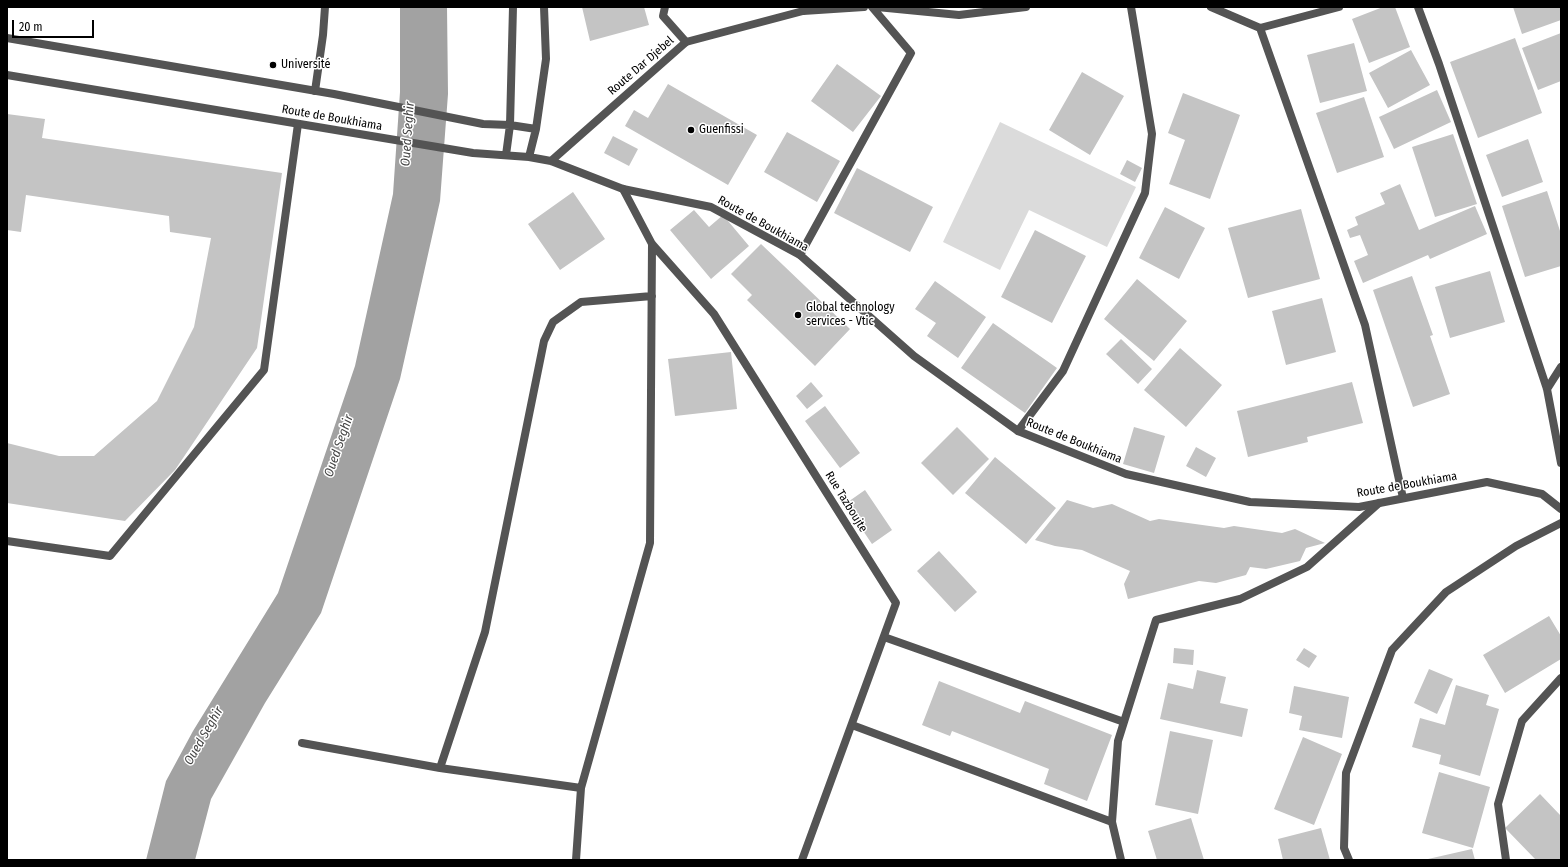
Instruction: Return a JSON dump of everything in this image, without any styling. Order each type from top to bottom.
[{"type":"street","points":[[315,91],[323,35],[325,7]]},
{"type":"street","points":[[506,155],[510,125],[513,7]]},
{"type":"street","points":[[529,157],[536,129],[546,59],[544,7]]},
{"type":"street","points":[[666,7],[663,16],[686,42]]},
{"type":"street","name":"Route Dar Djebel","points":[[551,161],[686,42],[806,9],[864,7]]},
{"type":"street","points":[[800,255],[911,53],[872,7]]},
{"type":"street","points":[[877,7],[959,16],[1026,7]]},
{"type":"street","points":[[1018,431],[1063,371],[1145,193],[1152,134],[1131,7]]},
{"type":"street","points":[[1211,7],[1260,28],[1339,7]]},
{"type":"street","points":[[1418,7],[1439,64],[1547,389],[1561,463]]},
{"type":"street","points":[[1260,28],[1365,324],[1403,498]]},
{"type":"street","name":"Route de Boukhiama","points":[[7,38],[334,94],[483,124],[510,125],[536,129]]},
{"type":"street","name":"Route de Boukhiama","points":[[7,75],[473,153],[529,157],[551,161],[623,188],[711,207],[800,255],[914,356],[1018,431],[1126,474],[1250,502],[1359,507],[1487,482],[1542,494],[1561,509]]},
{"type":"street","points":[[7,541],[110,556],[264,370],[298,124]]},
{"type":"street","name":"Rue Tazboujte","points":[[623,188],[652,244],[714,314],[896,603],[802,860]]},
{"type":"street","points":[[576,860],[581,788],[650,543],[652,244]]},
{"type":"street","points":[[440,768],[485,632],[544,341],[553,322],[581,302],[652,296]]},
{"type":"street","points":[[1547,389],[1561,367]]},
{"type":"street","points":[[1121,860],[1112,822],[1118,741],[1156,620],[1240,599],[1307,567],[1379,503]]},
{"type":"street","points":[[1349,860],[1344,848],[1346,773],[1392,650],[1446,592],[1516,546],[1561,522]]},
{"type":"street","points":[[884,637],[1124,722]]},
{"type":"street","points":[[1506,860],[1498,804],[1522,721],[1561,678]]},
{"type":"street","points":[[852,725],[1112,822]]},
{"type":"street","points":[[302,743],[440,768],[581,788]]},
{"type":"shaded area","points":[[1000,122],[1136,187],[1107,247],[1029,210],[1000,270],[943,242]]},
{"type":"water","name":"Oued Seghir","points":[[400,7],[447,7],[448,94],[440,201],[400,379],[321,613],[265,703],[211,799],[195,860],[146,860],[166,781],[193,731],[278,593],[355,366],[393,194],[400,92]]},
{"type":"building","points":[[582,7],[644,7],[649,25],[590,41]]},
{"type":"building","points":[[1383,7],[1395,7],[1410,47],[1369,63],[1352,19]]},
{"type":"building","points":[[1513,7],[1561,7],[1561,20],[1522,34]]},
{"type":"building","points":[[1561,33],[1561,81],[1538,90],[1522,48]]},
{"type":"building","points":[[1515,38],[1542,113],[1478,138],[1450,62]]},
{"type":"building","points":[[1354,43],[1367,91],[1320,103],[1307,55]]},
{"type":"building","points":[[1411,50],[1430,85],[1388,108],[1369,73]]},
{"type":"building","points":[[837,64],[881,96],[853,132],[811,101]]},
{"type":"building","points":[[1082,72],[1124,96],[1090,155],[1049,130]]},
{"type":"building","name":"Guenfissi","points":[[668,84],[757,135],[728,185],[625,126],[634,110],[648,118]]},
{"type":"building","points":[[1437,90],[1451,122],[1394,149],[1379,117]]},
{"type":"building","points":[[1183,93],[1240,115],[1210,199],[1169,184],[1185,140],[1168,133]]},
{"type":"building","points":[[1364,97],[1384,157],[1337,173],[1316,113]]},
{"type":"building","points":[[7,114],[45,119],[42,138],[282,173],[257,348],[175,470],[125,521],[7,503],[7,443],[59,456],[94,456],[157,401],[194,327],[211,238],[170,232],[169,216],[26,195],[21,232],[7,230]]},
{"type":"building","points":[[787,132],[840,161],[817,202],[764,172]]},
{"type":"building","points":[[1453,134],[1477,204],[1435,217],[1412,147]]},
{"type":"building","points":[[613,136],[638,149],[629,166],[604,153]]},
{"type":"building","points":[[1528,139],[1543,182],[1502,197],[1486,155]]},
{"type":"building","points":[[1127,160],[1142,168],[1135,182],[1120,174]]},
{"type":"building","points":[[857,168],[933,207],[910,252],[834,213]]},
{"type":"building","points":[[1400,184],[1419,230],[1475,206],[1487,234],[1430,259],[1428,255],[1363,283],[1354,261],[1368,255],[1360,235],[1350,238],[1347,230],[1358,225],[1355,217],[1385,204],[1380,193]]},
{"type":"building","points":[[1547,191],[1561,234],[1561,266],[1525,277],[1502,206]]},
{"type":"building","points":[[573,192],[605,239],[560,270],[528,224]]},
{"type":"building","points":[[1165,207],[1205,228],[1179,279],[1139,258]]},
{"type":"building","points":[[1301,209],[1320,279],[1248,298],[1228,228]]},
{"type":"building","points":[[694,210],[709,227],[723,215],[749,246],[711,279],[670,230]]},
{"type":"building","points":[[1035,230],[1086,256],[1052,323],[1001,297]]},
{"type":"building","name":"Global technology services - Vtic","points":[[761,244],[850,329],[815,366],[747,300],[752,295],[731,274]]},
{"type":"building","points":[[1490,271],[1505,322],[1450,338],[1435,287]]},
{"type":"building","points":[[1412,276],[1433,335],[1430,336],[1450,394],[1413,407],[1373,290]]},
{"type":"building","points":[[1137,279],[1187,321],[1154,361],[1104,319]]},
{"type":"building","points":[[935,281],[986,317],[958,358],[927,336],[936,323],[915,309]]},
{"type":"building","points":[[1322,298],[1336,352],[1286,365],[1272,311]]},
{"type":"building","points":[[993,323],[1057,368],[1025,413],[961,368]]},
{"type":"building","points":[[1121,339],[1152,369],[1138,384],[1106,354]]},
{"type":"building","points":[[1180,348],[1222,385],[1186,427],[1144,390]]},
{"type":"building","points":[[731,352],[737,409],[675,416],[668,359]]},
{"type":"building","points":[[811,382],[823,396],[807,409],[796,396]]},
{"type":"building","points":[[1352,382],[1363,423],[1307,437],[1308,442],[1248,457],[1237,411]]},
{"type":"building","points":[[825,406],[860,453],[840,468],[805,421]]},
{"type":"building","points":[[957,427],[989,459],[953,495],[921,463]]},
{"type":"building","points":[[1134,427],[1165,436],[1154,473],[1123,464]]},
{"type":"building","points":[[1196,447],[1216,458],[1206,477],[1186,466]]},
{"type":"building","points":[[995,457],[1056,508],[1026,544],[965,493]]},
{"type":"building","points":[[865,490],[892,530],[872,544],[845,504]]},
{"type":"building","points":[[1067,500],[1093,508],[1112,504],[1150,521],[1159,519],[1224,528],[1234,526],[1282,533],[1295,529],[1325,543],[1306,548],[1300,561],[1266,569],[1250,567],[1246,575],[1216,583],[1199,581],[1128,599],[1124,584],[1130,571],[1082,550],[1055,546],[1035,540]]},
{"type":"building","points":[[939,551],[977,592],[955,612],[917,571]]},
{"type":"building","points":[[1549,616],[1561,636],[1561,659],[1505,693],[1483,655]]},
{"type":"building","points":[[1174,648],[1194,650],[1193,665],[1173,663]]},
{"type":"building","points":[[1304,648],[1317,656],[1309,668],[1296,660]]},
{"type":"building","points":[[1429,669],[1453,679],[1437,714],[1414,703]]},
{"type":"building","points":[[1197,670],[1226,677],[1220,703],[1248,709],[1242,737],[1160,719],[1168,683],[1193,689]]},
{"type":"building","points":[[939,681],[1020,713],[1025,701],[1112,735],[1087,801],[1044,784],[1049,769],[952,731],[950,736],[922,725]]},
{"type":"building","points":[[1456,685],[1489,695],[1486,705],[1499,709],[1480,776],[1439,764],[1441,755],[1412,747],[1420,718],[1445,725]]},
{"type":"building","points":[[1294,686],[1349,697],[1342,738],[1299,730],[1302,716],[1289,713]]},
{"type":"building","points":[[1170,731],[1213,740],[1198,814],[1155,805]]},
{"type":"building","points":[[1303,737],[1342,754],[1314,825],[1274,809]]},
{"type":"building","points":[[1439,772],[1490,787],[1473,848],[1422,833]]},
{"type":"building","points":[[1540,794],[1561,816],[1561,860],[1536,860],[1505,828]]},
{"type":"building","points":[[1191,818],[1204,860],[1157,860],[1148,831]]},
{"type":"building","points":[[1321,828],[1330,860],[1283,860],[1278,839]]},
{"type":"building","points":[[1472,849],[1475,860],[1428,860],[1428,859]]},
{"type":"place","name":"Université","points":[[273,65]]},
{"type":"place","name":"Guenfissi","points":[[691,130]]},
{"type":"place","name":"Global technology services - Vtic","points":[[798,315]]}]
